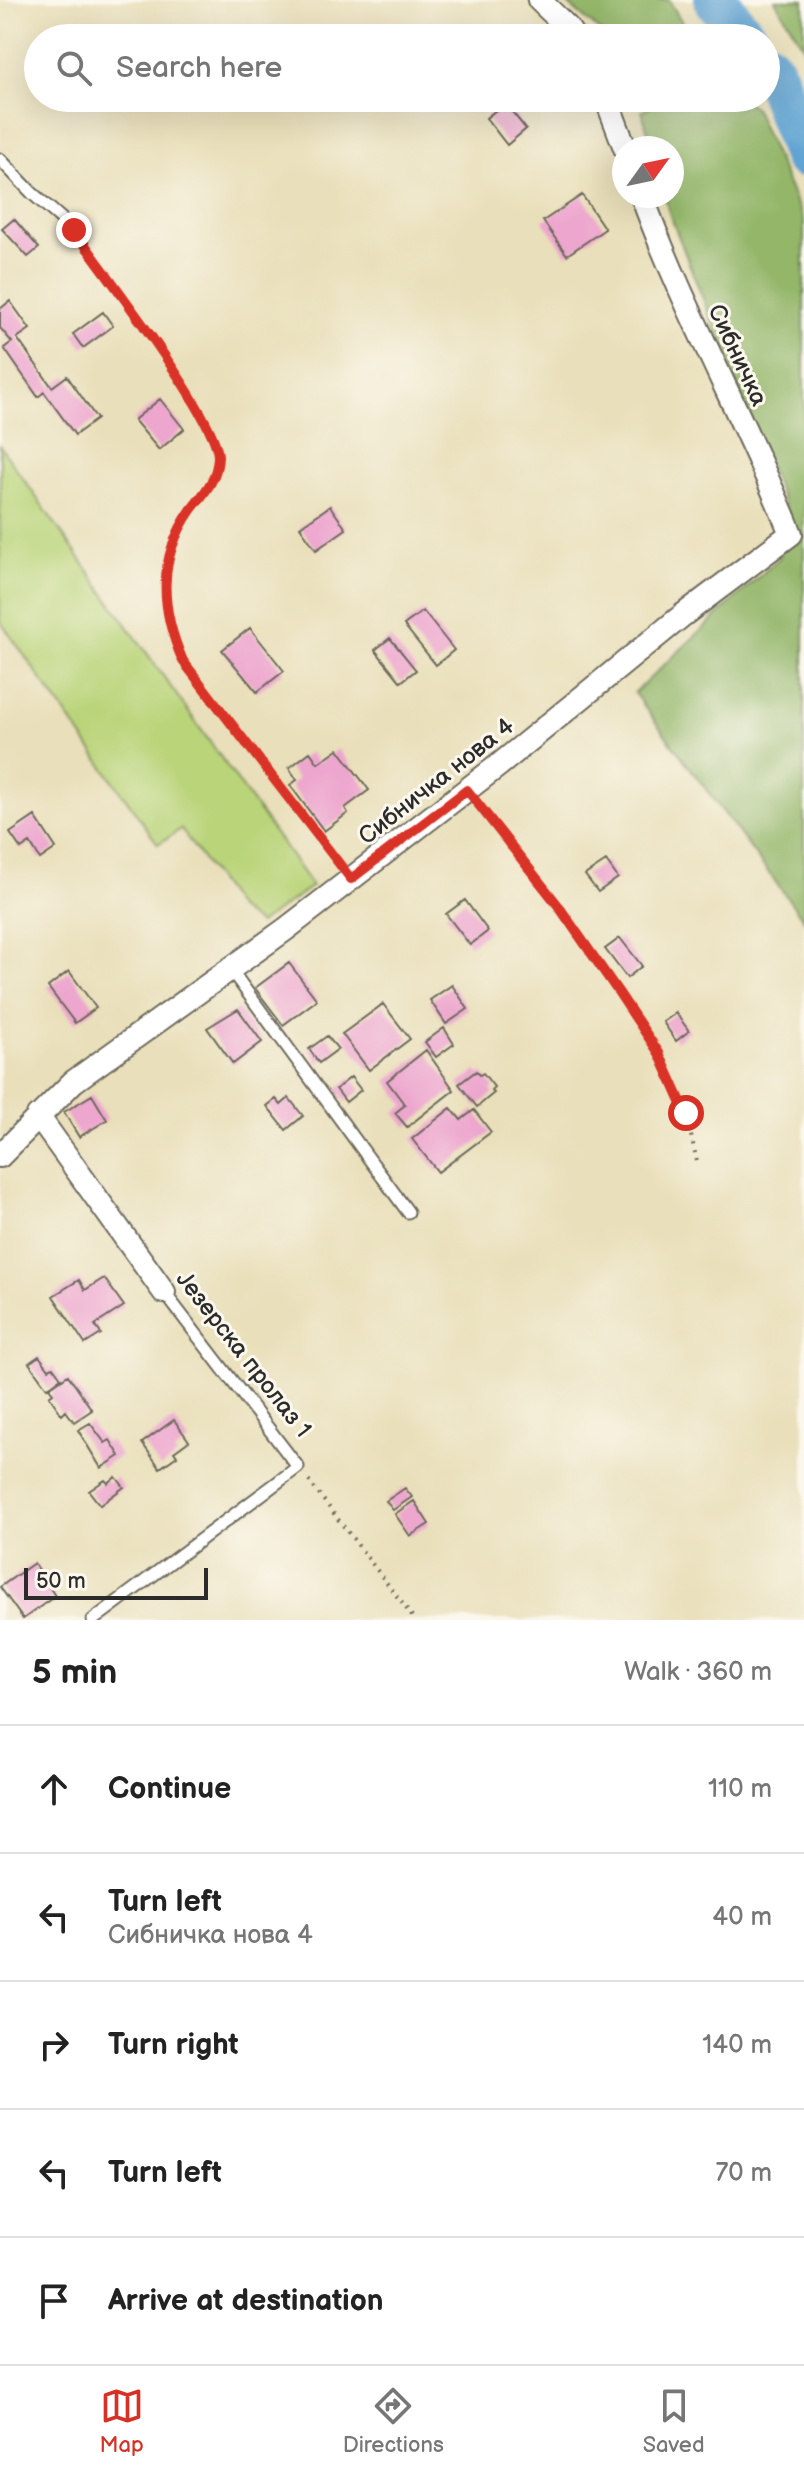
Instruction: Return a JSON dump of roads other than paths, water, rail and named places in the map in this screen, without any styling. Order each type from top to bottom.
[{"type":"street","points":[[539,0],[564,24]]},
{"type":"street","points":[[611,112],[620,136]]},
{"type":"street","name":"Сибничка","points":[[646,208],[715,369],[797,538]]},
{"type":"street","name":"Сибничка нова 4","points":[[0,1156],[73,1082],[231,970],[351,879],[467,790],[683,615],[797,538]]},
{"type":"street","name":"Језерска пролаз 1","points":[[38,1116],[164,1292]]},
{"type":"lane","points":[[0,159],[74,230]]},
{"type":"lane","points":[[231,970],[408,1212]]},
{"type":"lane","name":"Језерска пролаз 1","points":[[93,1620],[298,1467],[164,1292]]},
{"type":"waterway","points":[[716,0],[735,24]]},
{"type":"waterway","points":[[780,90],[804,156]]}]
